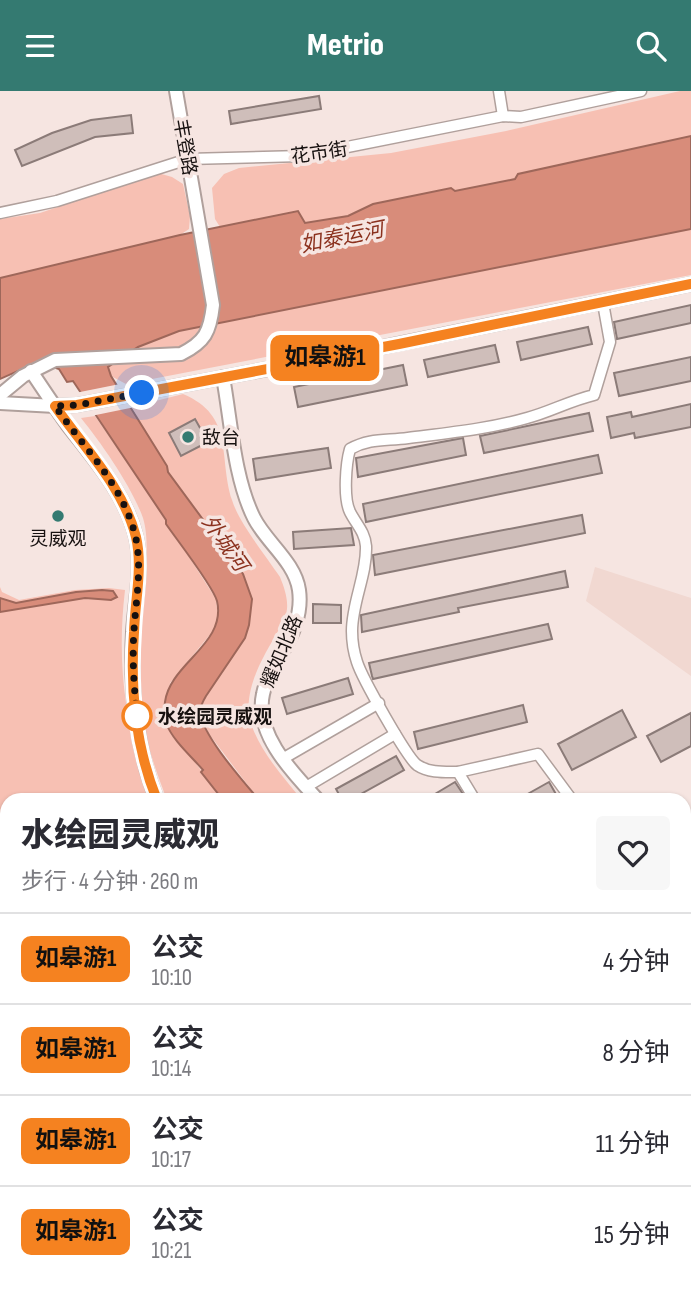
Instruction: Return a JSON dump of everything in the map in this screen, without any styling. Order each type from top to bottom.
[{"type":"street","name":"丰登路","points":[[36,368],[55,360],[181,354],[195,347],[205,337],[213,305],[176,91]]},
{"type":"street","points":[[499,91],[503,116]]},
{"type":"street","name":"花市街","points":[[0,213],[57,201],[188,159],[302,156],[503,116],[521,117],[641,91]]},
{"type":"street","points":[[0,403],[77,405],[691,284]]},
{"type":"street","points":[[567,793],[538,754],[458,772],[436,772],[416,764],[395,734],[357,663],[352,632],[366,544],[359,524],[349,511],[346,465],[350,449],[365,441],[387,441],[446,433],[528,418],[569,401],[594,395],[610,342],[603,303]]},
{"type":"street","points":[[0,395],[36,368],[55,406],[105,472],[126,510],[136,539],[139,565],[133,639],[134,690],[143,755],[155,793]]},
{"type":"street","name":"耀如北路","points":[[223,377],[244,491],[253,516],[263,535],[292,571],[299,587],[300,605],[295,626],[267,681],[262,696],[262,714],[266,730],[311,793]]},
{"type":"street","points":[[284,758],[379,703]]},
{"type":"street","points":[[306,787],[395,734]]},
{"type":"street","points":[[458,772],[471,793]]},
{"type":"shaded area","points":[[680,91],[691,91],[691,136],[518,174],[515,179],[455,191],[451,188],[373,204],[348,216],[305,223],[298,211],[220,227],[215,219],[212,188],[224,174],[239,168],[391,153],[506,131]]},
{"type":"shaded area","points":[[158,173],[183,184],[190,216],[189,229],[180,235],[0,278],[0,219],[40,213]]},
{"type":"shaded area","points":[[691,229],[691,275],[126,384],[111,376],[108,367],[138,347],[179,331]]},
{"type":"shaded area","points":[[183,394],[199,403],[211,414],[218,426],[235,509],[280,577],[287,601],[282,624],[253,682],[249,705],[253,729],[263,748],[296,793],[254,793],[209,734],[200,712],[201,705],[245,638],[252,599],[243,574],[167,472],[132,407]]},
{"type":"shaded area","points":[[95,416],[216,599],[218,618],[213,631],[170,683],[166,723],[218,793],[164,793],[149,746],[142,704],[141,631],[147,558],[146,530],[138,506],[124,480],[81,418]]},
{"type":"shaded area","points":[[595,567],[691,598],[691,676],[586,601]]},
{"type":"shaded area","points":[[0,587],[2,592],[19,600],[75,590],[125,590],[122,645],[125,697],[148,793],[0,793]]},
{"type":"water","name":"如泰运河","points":[[691,136],[691,229],[179,331],[138,347],[108,367],[167,466],[168,472],[243,574],[252,599],[245,638],[206,696],[200,712],[202,722],[215,745],[253,793],[218,793],[201,772],[203,770],[173,736],[164,716],[169,688],[214,629],[218,616],[217,601],[202,574],[166,524],[166,520],[73,381],[67,382],[59,369],[38,362],[0,379],[0,278],[180,235],[298,211],[305,223],[348,216],[373,204],[451,188],[455,191],[515,179],[518,174]]},
{"type":"water","points":[[102,590],[113,591],[117,597],[111,600],[85,598],[0,612],[0,598],[16,603]]},
{"type":"pier","points":[[120,384],[135,407],[91,416],[75,393]]},
{"type":"building","points":[[319,96],[321,109],[231,124],[229,111]]},
{"type":"building","points":[[131,115],[133,133],[95,137],[22,166],[15,150],[52,133],[91,120]]},
{"type":"building","points":[[691,305],[691,323],[617,339],[614,322]]},
{"type":"building","points":[[588,327],[592,344],[521,360],[517,342]]},
{"type":"building","points":[[495,345],[499,362],[428,377],[424,360]]},
{"type":"building","points":[[691,357],[691,381],[619,396],[614,373]]},
{"type":"building","points":[[403,365],[407,385],[298,407],[294,387]]},
{"type":"building","points":[[691,404],[691,427],[635,438],[634,433],[611,438],[607,417],[631,412],[632,417]]},
{"type":"building","points":[[589,413],[593,431],[484,453],[480,436]]},
{"type":"building","name":"敌台","points":[[195,419],[208,442],[181,456],[169,433]]},
{"type":"building","points":[[463,438],[466,455],[358,477],[356,458]]},
{"type":"building","points":[[328,448],[331,468],[256,480],[253,459]]},
{"type":"building","points":[[598,455],[602,473],[366,522],[363,504]]},
{"type":"building","points":[[582,515],[585,533],[375,575],[373,555]]},
{"type":"building","points":[[351,528],[354,545],[294,549],[293,532]]},
{"type":"building","points":[[565,571],[568,587],[458,608],[459,612],[362,632],[361,615]]},
{"type":"building","points":[[313,604],[341,605],[341,623],[313,623]]},
{"type":"building","points":[[548,624],[552,639],[373,679],[372,676],[369,663]]},
{"type":"building","points":[[348,678],[353,694],[287,714],[282,698]]},
{"type":"building","points":[[523,705],[527,722],[418,749],[414,732]]},
{"type":"building","points":[[622,710],[636,737],[572,770],[558,744]]},
{"type":"building","points":[[691,713],[691,746],[661,762],[647,736]]},
{"type":"building","points":[[396,756],[404,770],[363,793],[338,793],[336,789]]},
{"type":"building","points":[[455,782],[462,793],[437,793]]},
{"type":"building","points":[[549,782],[555,793],[529,793]]},
{"type":"bus line","name":"如皋游1","points":[[154,793],[143,755],[134,690],[134,632],[139,565],[136,539],[122,501],[105,472],[55,406],[77,405],[399,344],[691,284]]},
{"type":"place","name":"敌台","points":[[188,437]]},
{"type":"place","name":"灵威观","points":[[58,516]]},
{"type":"place","name":"水绘园灵威观","points":[[137,716]]},
{"type":"route","points":[[137,716],[133,659],[139,565],[136,539],[122,501],[105,472],[55,406],[77,405],[142,393]]},
{"type":"water label","name":"外城河","points":[[225,543]]}]
